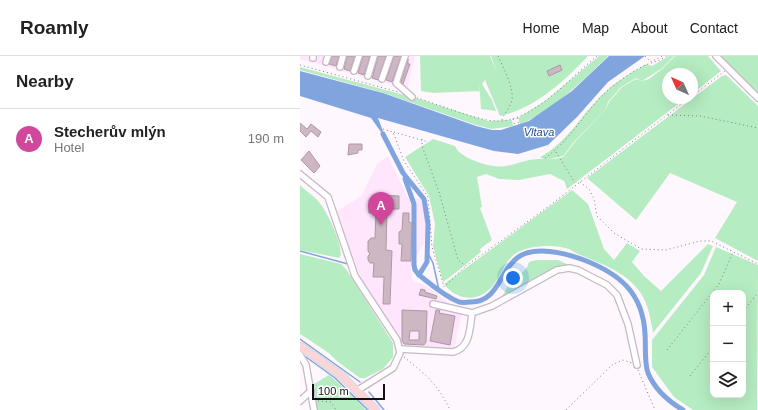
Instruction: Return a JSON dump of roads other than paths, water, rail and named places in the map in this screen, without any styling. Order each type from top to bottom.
[{"type":"main road","points":[[300,346],[344,377],[376,410]]},
{"type":"street","points":[[340,67],[343,56]]},
{"type":"street","points":[[354,71],[359,56]]},
{"type":"street","points":[[368,76],[374,56]]},
{"type":"street","points":[[382,79],[390,56]]},
{"type":"street","points":[[405,56],[396,83],[412,97]]},
{"type":"street","points":[[716,56],[758,98]]},
{"type":"street","points":[[300,174],[328,197],[355,276],[398,340],[400,351],[393,368],[358,390]]},
{"type":"street","points":[[433,304],[472,313],[492,306],[557,270],[569,268],[578,270],[607,285],[617,294],[623,306],[628,324],[636,364]]},
{"type":"street","points":[[400,351],[459,351],[463,348],[467,341],[472,313]]},
{"type":"street","points":[[300,355],[306,365],[314,410]]},
{"type":"street","points":[[300,401],[311,391]]},
{"type":"water","name":"Vltava","points":[[609,56],[645,56],[608,82],[577,117],[548,145],[518,154],[494,151],[378,118],[386,139],[371,118],[300,96],[300,71],[383,93],[476,126],[492,130],[501,130],[529,121],[572,91]]},
{"type":"waterway","points":[[383,134],[403,173],[424,199],[428,224],[427,262],[419,275],[448,297],[459,302],[471,302],[480,301],[493,292],[511,264],[524,254],[541,251],[559,253],[576,257],[597,266],[619,279],[634,296],[640,307],[643,320],[648,373],[654,385],[662,394],[683,410]]},
{"type":"waterway","points":[[405,179],[414,204],[414,265],[415,270],[419,275]]},
{"type":"waterway","points":[[300,251],[348,264]]},
{"type":"waterway","points":[[427,251],[433,263],[439,290]]},
{"type":"waterway","points":[[300,339],[360,382]]},
{"type":"waterway","points":[[306,357],[335,378],[368,410]]},
{"type":"waterway","points":[[369,392],[384,410]]},
{"type":"place","name":"Stecherův mlýn","points":[[381,225]]}]
